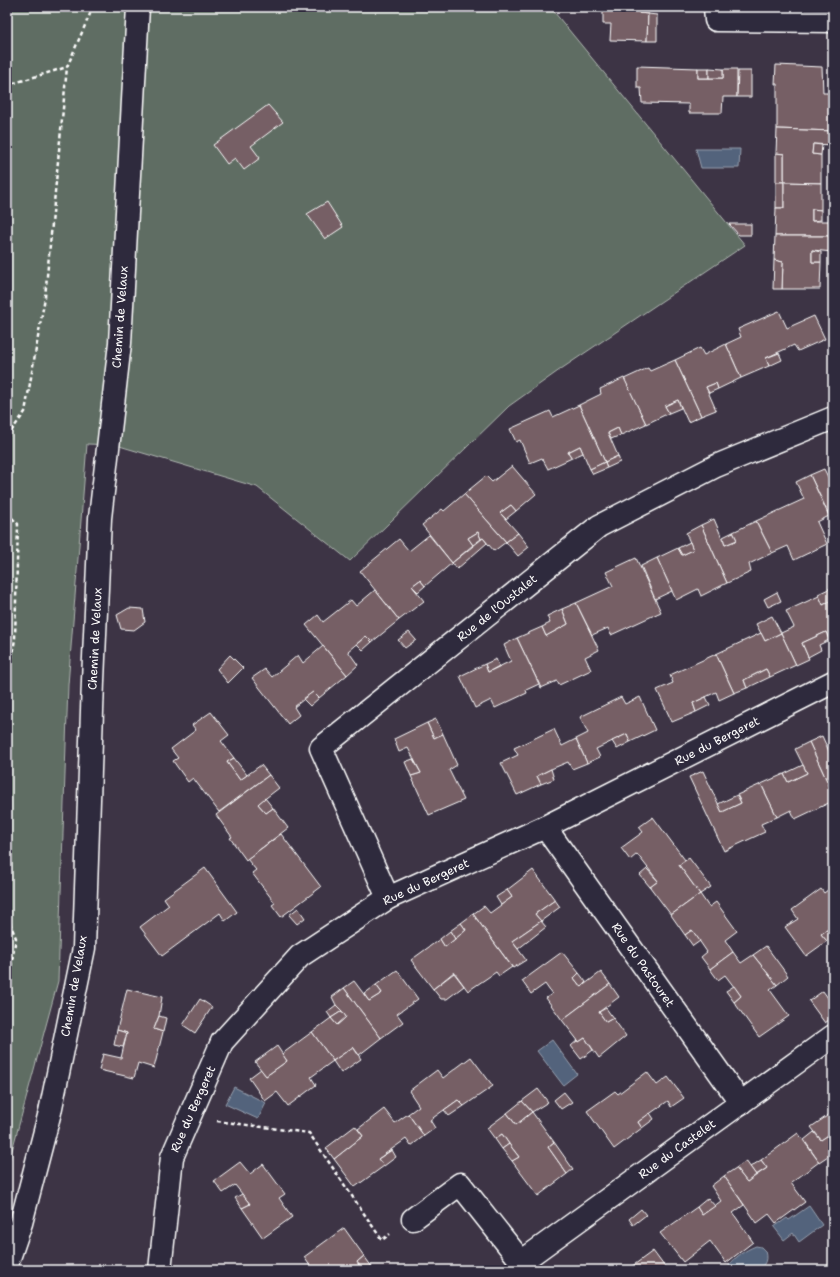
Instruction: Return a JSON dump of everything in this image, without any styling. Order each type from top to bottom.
[{"type":"street","name":"Chemin de Velaux","points":[[7,1264],[21,1223],[50,1112],[84,948],[100,518],[120,343],[138,7]]},
{"type":"street","points":[[715,7],[716,20],[833,21]]},
{"type":"street","name":"Rue de l'Oustalet","points":[[388,898],[321,748],[600,526],[716,466],[833,418]]},
{"type":"street","name":"Rue du Bergeret","points":[[160,1270],[172,1157],[222,1042],[300,956],[388,898],[545,827],[833,682]]},
{"type":"street","name":"Rue du Pastouret","points":[[545,827],[741,1103]]},
{"type":"street","name":"Rue du Castelet","points":[[524,1266],[833,1036]]},
{"type":"street","points":[[413,1219],[460,1184],[524,1266]]},
{"type":"path","points":[[7,437],[25,412],[46,297],[67,67],[93,7]]},
{"type":"path","points":[[7,86],[67,67]]},
{"type":"path","points":[[7,513],[18,524],[15,639],[7,687]]},
{"type":"path","points":[[7,916],[16,938],[11,966],[7,971]]},
{"type":"path","points":[[189,1117],[309,1133],[382,1240],[413,1219]]},
{"type":"green space","points":[[7,7],[550,7],[745,245],[561,369],[509,406],[350,561],[257,487],[116,445],[87,444],[68,685],[58,981],[7,1169]]},
{"type":"water","points":[[696,149],[740,149],[739,168],[701,168]]},
{"type":"water","points":[[552,1040],[577,1074],[563,1085],[537,1051]]},
{"type":"water","points":[[234,1087],[266,1103],[258,1119],[225,1104]]},
{"type":"water","points":[[809,1206],[822,1225],[799,1242],[793,1233],[784,1240],[774,1227],[787,1218],[789,1220]]},
{"type":"water","points":[[756,1246],[761,1247],[765,1251],[766,1259],[760,1268],[754,1270],[727,1270],[739,1255]]},
{"type":"building","points":[[603,7],[639,7],[639,13],[648,14],[647,41],[610,40],[611,24],[603,24]]},
{"type":"building","points":[[639,7],[648,7],[648,14],[639,13]]},
{"type":"building","points":[[648,14],[657,15],[657,41],[647,41]]},
{"type":"building","points":[[776,65],[822,67],[823,93],[833,93],[833,131],[777,129],[777,84],[775,84]]},
{"type":"building","points":[[637,66],[698,68],[698,78],[723,78],[723,69],[737,69],[737,97],[723,97],[722,113],[689,113],[689,104],[642,103],[641,88],[637,88]]},
{"type":"building","points":[[698,68],[709,68],[709,78],[698,78]]},
{"type":"building","points":[[709,68],[723,69],[723,78],[709,78]]},
{"type":"building","points":[[738,71],[751,71],[751,97],[737,97]]},
{"type":"building","points":[[268,105],[283,122],[251,146],[260,158],[244,170],[235,158],[227,164],[213,145]]},
{"type":"building","points":[[777,129],[833,131],[833,145],[813,144],[812,154],[821,155],[821,183],[784,182],[784,154],[776,153]]},
{"type":"building","points":[[813,144],[822,145],[821,155],[812,154]]},
{"type":"building","points":[[776,153],[784,154],[784,182],[776,182]]},
{"type":"building","points":[[776,182],[784,182],[784,208],[776,208]]},
{"type":"building","points":[[784,182],[821,183],[821,210],[812,209],[812,221],[833,221],[833,236],[775,236],[776,208],[784,208]]},
{"type":"building","points":[[327,202],[343,227],[325,239],[307,214]]},
{"type":"building","points":[[812,209],[821,210],[821,220],[812,221]]},
{"type":"building","points":[[729,224],[751,224],[751,235],[739,235]]},
{"type":"building","points":[[775,236],[833,236],[833,252],[812,250],[812,262],[821,262],[820,289],[782,289],[783,262],[774,260]]},
{"type":"building","points":[[812,250],[821,252],[821,262],[812,262]]},
{"type":"building","points":[[774,260],[783,262],[782,289],[773,289]]},
{"type":"building","points":[[779,311],[787,328],[814,316],[825,339],[798,351],[794,345],[766,358],[769,366],[741,378],[726,344],[741,337],[738,329]]},
{"type":"building","points":[[726,344],[741,378],[718,389],[716,383],[706,387],[716,410],[701,416],[675,360],[700,348],[704,355]]},
{"type":"building","points":[[779,353],[782,360],[769,366],[766,358]]},
{"type":"building","points":[[675,360],[701,416],[688,422],[678,400],[665,406],[669,413],[646,424],[624,379],[648,368],[650,371]]},
{"type":"building","points":[[624,378],[646,424],[621,435],[618,428],[608,433],[618,456],[605,462],[579,405],[601,394],[600,389]]},
{"type":"building","points":[[716,383],[718,389],[709,393],[706,387]]},
{"type":"building","points":[[678,400],[681,408],[669,413],[665,406]]},
{"type":"building","points":[[579,405],[605,462],[590,469],[580,446],[568,452],[572,458],[548,469],[542,458],[530,463],[520,440],[516,442],[510,429],[550,411],[553,417]]},
{"type":"building","points":[[618,428],[621,435],[611,439],[608,433]]},
{"type":"building","points":[[580,446],[583,453],[572,458],[568,452]]},
{"type":"building","points":[[618,456],[620,462],[607,468],[605,462]]},
{"type":"building","points":[[605,462],[607,468],[593,474],[590,469]]},
{"type":"building","points":[[512,466],[536,494],[516,511],[511,505],[500,513],[518,533],[506,542],[464,494],[486,476],[492,482]]},
{"type":"building","points":[[824,469],[833,487],[833,523],[810,475]]},
{"type":"building","points":[[810,475],[829,516],[817,522],[827,544],[794,560],[788,546],[772,553],[756,521],[804,499],[796,482]]},
{"type":"building","points":[[464,494],[506,542],[494,551],[483,538],[481,539],[478,532],[468,538],[473,545],[452,563],[422,525],[442,509],[444,511]]},
{"type":"building","points":[[511,505],[516,511],[506,519],[500,513]]},
{"type":"building","points":[[714,519],[725,545],[737,540],[733,532],[756,521],[772,553],[749,564],[751,572],[727,583],[701,525]]},
{"type":"building","points":[[701,525],[727,583],[701,596],[698,589],[676,600],[657,558],[678,548],[682,555],[693,550],[686,533]]},
{"type":"building","points":[[478,532],[481,539],[473,545],[468,538]]},
{"type":"building","points":[[733,532],[737,540],[725,545],[723,537]]},
{"type":"building","points":[[518,533],[529,547],[518,556],[506,542]]},
{"type":"building","points":[[429,535],[452,563],[425,586],[420,580],[412,586],[424,601],[399,620],[360,571],[399,539],[409,551]]},
{"type":"building","points":[[483,538],[487,543],[457,569],[452,563]]},
{"type":"building","points":[[690,542],[693,550],[682,555],[678,548]]},
{"type":"building","points":[[636,558],[661,612],[611,635],[608,628],[592,635],[576,603],[613,586],[606,572]]},
{"type":"building","points":[[657,558],[672,591],[655,599],[641,566]]},
{"type":"building","points":[[420,580],[425,586],[418,592],[412,586]]},
{"type":"building","points":[[833,587],[833,600],[823,605],[818,594]]},
{"type":"building","points":[[375,590],[399,620],[372,642],[366,636],[348,651],[358,665],[347,675],[306,625],[318,615],[323,622],[351,600],[356,606]]},
{"type":"building","points":[[777,592],[781,601],[768,607],[764,599]]},
{"type":"building","points":[[819,596],[823,605],[833,600],[833,638],[829,640],[826,632],[802,643],[809,659],[796,665],[781,633],[794,627],[786,611]]},
{"type":"building","points":[[576,603],[599,650],[585,657],[591,670],[559,685],[557,681],[541,688],[517,638],[542,627],[546,636],[568,624],[562,609]]},
{"type":"building","points":[[129,608],[143,609],[145,622],[134,630],[121,629],[117,615]]},
{"type":"building","points":[[562,609],[568,624],[546,636],[542,627],[550,623],[547,616]]},
{"type":"building","points":[[772,616],[781,633],[765,641],[756,624]]},
{"type":"building","points":[[409,632],[416,640],[405,648],[398,640]]},
{"type":"building","points":[[826,632],[829,640],[819,645],[821,650],[808,657],[802,643]]},
{"type":"building","points":[[761,633],[765,641],[781,633],[796,665],[770,677],[766,669],[744,680],[747,688],[734,693],[716,654]]},
{"type":"building","points":[[366,636],[372,642],[363,650],[357,644]]},
{"type":"building","points":[[517,638],[539,684],[526,690],[527,693],[495,708],[491,700],[475,708],[460,676],[485,664],[488,672],[511,661],[504,645]]},
{"type":"building","points":[[323,646],[347,675],[319,698],[313,692],[294,707],[299,715],[288,724],[252,678],[265,669],[272,677],[298,655],[303,663]]},
{"type":"building","points":[[716,654],[734,693],[719,700],[716,692],[693,703],[696,712],[672,722],[657,690],[673,683],[670,675]]},
{"type":"building","points":[[230,655],[243,668],[228,683],[217,669]]},
{"type":"building","points":[[496,659],[499,666],[488,672],[485,664]]},
{"type":"building","points":[[766,669],[770,677],[747,688],[744,680]]},
{"type":"building","points":[[313,692],[319,698],[310,706],[303,699]]},
{"type":"building","points":[[621,697],[625,704],[640,697],[655,730],[630,742],[627,734],[596,749],[600,757],[587,763],[576,739],[588,733],[580,717]]},
{"type":"building","points":[[706,697],[710,705],[696,712],[693,703]]},
{"type":"building","points":[[211,712],[229,735],[221,741],[234,758],[227,762],[240,780],[261,765],[269,775],[219,812],[193,778],[188,782],[173,761],[178,758],[171,749],[196,730],[192,725]]},
{"type":"building","points":[[436,719],[443,734],[434,738],[427,723]]},
{"type":"building","points":[[427,723],[434,738],[443,734],[457,765],[449,770],[464,800],[429,815],[411,776],[421,773],[408,748],[399,752],[394,739]]},
{"type":"building","points":[[554,729],[562,746],[576,739],[587,763],[572,769],[568,762],[551,769],[537,776],[541,784],[517,795],[501,763],[518,755],[514,748]]},
{"type":"building","points":[[627,734],[630,742],[617,749],[612,741]]},
{"type":"building","points":[[822,736],[833,760],[833,794],[809,742]]},
{"type":"building","points":[[809,742],[833,794],[833,801],[795,819],[791,810],[777,817],[761,784],[784,774],[788,782],[807,773],[795,749]]},
{"type":"building","points":[[833,751],[833,760],[829,753]]},
{"type":"building","points":[[234,758],[247,775],[240,780],[227,762]]},
{"type":"building","points":[[413,759],[421,773],[411,776],[405,762]]},
{"type":"building","points":[[803,765],[807,773],[788,782],[784,774]]},
{"type":"building","points":[[551,769],[554,779],[541,784],[537,776]]},
{"type":"building","points":[[703,771],[722,812],[741,803],[737,795],[761,784],[777,817],[761,824],[765,832],[724,851],[689,777]]},
{"type":"building","points":[[269,775],[279,788],[258,804],[266,813],[273,808],[288,828],[246,860],[216,815]]},
{"type":"building","points":[[737,795],[741,803],[722,812],[718,804]]},
{"type":"building","points":[[265,798],[273,808],[266,813],[258,804]]},
{"type":"building","points":[[653,817],[685,860],[679,865],[700,894],[671,915],[650,887],[658,881],[637,854],[630,860],[621,848],[643,832],[639,827]]},
{"type":"building","points":[[281,834],[321,887],[281,917],[272,905],[275,903],[252,873],[256,870],[247,859]]},
{"type":"building","points":[[689,858],[711,887],[700,894],[679,865]]},
{"type":"building","points":[[205,868],[237,912],[225,921],[220,913],[162,956],[140,927],[169,905],[164,898]]},
{"type":"building","points":[[647,869],[658,881],[650,887],[640,875]]},
{"type":"building","points":[[533,870],[555,900],[535,914],[541,921],[512,941],[526,960],[513,968],[473,914],[484,906],[490,913],[512,897],[507,890]]},
{"type":"building","points":[[833,886],[833,926],[821,934],[827,941],[806,956],[785,927],[798,919],[792,910],[821,889],[824,893]]},
{"type":"building","points":[[507,890],[512,897],[501,905],[496,897]]},
{"type":"building","points":[[700,894],[709,907],[716,902],[737,931],[725,940],[733,952],[710,969],[701,957],[707,952],[692,930],[685,935],[671,915]]},
{"type":"building","points":[[555,900],[560,907],[541,921],[535,914]]},
{"type":"building","points":[[298,908],[305,918],[297,924],[289,915]]},
{"type":"building","points":[[473,914],[512,967],[499,976],[496,972],[468,991],[454,972],[433,989],[411,960],[440,939],[445,947],[466,930],[461,923]]},
{"type":"building","points":[[541,921],[546,927],[518,949],[512,941]]},
{"type":"building","points":[[461,923],[466,930],[455,939],[450,931]]},
{"type":"building","points":[[830,928],[833,932],[833,936],[827,941],[821,934]]},
{"type":"building","points":[[692,930],[700,941],[693,946],[685,935]]},
{"type":"building","points":[[450,931],[455,939],[445,947],[440,939]]},
{"type":"building","points":[[766,946],[788,976],[777,985],[753,955]]},
{"type":"building","points":[[562,952],[579,973],[574,978],[581,987],[601,972],[610,984],[562,1020],[546,998],[552,994],[545,984],[531,994],[522,981]]},
{"type":"building","points":[[733,952],[741,963],[753,955],[777,985],[770,990],[789,1016],[759,1037],[734,1002],[741,996],[725,975],[718,980],[710,969]]},
{"type":"building","points":[[397,970],[418,999],[397,1014],[403,1022],[381,1038],[344,988],[354,981],[369,1001],[382,993],[376,985]]},
{"type":"building","points":[[454,973],[464,986],[447,999],[441,999],[433,989]]},
{"type":"building","points":[[579,973],[586,982],[581,987],[574,978]]},
{"type":"building","points":[[610,984],[619,997],[599,1012],[606,1022],[613,1018],[626,1036],[599,1058],[585,1038],[579,1042],[562,1020]]},
{"type":"building","points":[[376,985],[382,993],[369,1001],[364,994]]},
{"type":"building","points":[[734,986],[741,996],[734,1002],[726,991]]},
{"type":"building","points":[[344,988],[381,1038],[359,1055],[353,1047],[333,1061],[312,1032],[331,1018],[337,1025],[346,1017],[336,1005],[332,997]]},
{"type":"building","points":[[127,989],[162,997],[159,1016],[154,1029],[163,1032],[154,1068],[138,1063],[134,1078],[99,1070],[103,1054],[121,1058],[127,1033],[117,1030]]},
{"type":"building","points":[[823,991],[833,1005],[833,1017],[825,1023],[809,1001]]},
{"type":"building","points":[[200,999],[212,1007],[195,1033],[183,1025]]},
{"type":"building","points":[[336,1005],[342,1011],[331,1018],[327,1012]]},
{"type":"building","points":[[606,1008],[613,1018],[606,1022],[599,1012]]},
{"type":"building","points":[[342,1011],[346,1017],[337,1025],[331,1018]]},
{"type":"building","points":[[159,1016],[166,1018],[163,1032],[154,1029]]},
{"type":"building","points":[[117,1030],[127,1033],[123,1047],[114,1045]]},
{"type":"building","points":[[312,1032],[333,1061],[311,1077],[316,1085],[288,1106],[277,1092],[265,1101],[249,1078],[261,1069],[266,1076],[287,1061],[282,1054]]},
{"type":"building","points":[[585,1038],[593,1050],[581,1059],[571,1046],[578,1040],[579,1042]]},
{"type":"building","points":[[277,1046],[287,1061],[266,1076],[255,1062]]},
{"type":"building","points":[[353,1047],[361,1059],[341,1073],[333,1061]]},
{"type":"building","points":[[471,1057],[493,1086],[464,1106],[458,1100],[430,1120],[435,1128],[424,1136],[408,1114],[419,1106],[409,1091],[437,1070],[443,1078]]},
{"type":"building","points":[[647,1072],[657,1085],[668,1077],[684,1098],[671,1107],[668,1101],[638,1122],[642,1128],[614,1149],[587,1111],[615,1091],[618,1094]]},
{"type":"building","points":[[538,1089],[548,1102],[532,1112],[522,1101]]},
{"type":"building","points":[[564,1092],[572,1102],[561,1109],[554,1100]]},
{"type":"building","points":[[458,1100],[464,1106],[449,1116],[444,1110]]},
{"type":"building","points":[[522,1101],[532,1112],[516,1125],[507,1113]]},
{"type":"building","points":[[384,1109],[395,1123],[408,1114],[424,1136],[411,1146],[406,1139],[378,1159],[384,1166],[355,1187],[334,1159],[363,1136],[358,1129]]},
{"type":"building","points":[[532,1112],[554,1142],[548,1147],[567,1174],[538,1196],[512,1161],[519,1157],[502,1134],[495,1139],[487,1128],[507,1113],[516,1125]]},
{"type":"building","points":[[833,1112],[833,1119],[829,1122],[833,1128],[833,1132],[821,1140],[811,1127]]},
{"type":"building","points":[[650,1113],[654,1119],[642,1128],[638,1122]]},
{"type":"building","points":[[833,1119],[833,1128],[829,1122]]},
{"type":"building","points":[[355,1126],[363,1136],[334,1159],[326,1148]]},
{"type":"building","points":[[814,1132],[821,1140],[833,1132],[833,1157],[831,1154],[819,1162],[804,1140]]},
{"type":"building","points":[[798,1133],[819,1162],[791,1183],[805,1202],[776,1223],[769,1214],[757,1223],[724,1176],[736,1168],[747,1182],[767,1168],[761,1160]]},
{"type":"building","points":[[502,1134],[509,1144],[502,1149],[495,1139]]},
{"type":"building","points":[[554,1142],[573,1169],[567,1174],[548,1147]]},
{"type":"building","points":[[509,1144],[519,1157],[512,1161],[502,1149]]},
{"type":"building","points":[[392,1150],[396,1157],[384,1166],[378,1159]]},
{"type":"building","points":[[761,1160],[767,1168],[756,1175],[750,1167]]},
{"type":"building","points":[[746,1161],[756,1175],[747,1182],[736,1168]]},
{"type":"building","points":[[240,1162],[250,1174],[263,1164],[285,1194],[279,1198],[292,1217],[263,1238],[242,1208],[250,1204],[235,1185],[223,1193],[214,1181]]},
{"type":"building","points":[[724,1176],[744,1205],[733,1213],[753,1242],[726,1263],[710,1241],[683,1262],[660,1233],[697,1207],[702,1215],[721,1201],[711,1186]]},
{"type":"building","points":[[242,1194],[250,1204],[242,1208],[235,1198]]},
{"type":"building","points":[[708,1198],[715,1206],[702,1215],[697,1207]]},
{"type":"building","points":[[641,1209],[646,1215],[633,1225],[629,1219]]},
{"type":"building","points":[[344,1228],[364,1256],[357,1262],[363,1270],[313,1270],[304,1257]]},
{"type":"building","points":[[653,1251],[667,1270],[627,1270]]},
{"type":"building","points":[[364,1256],[372,1267],[367,1270],[363,1270],[357,1262]]}]
